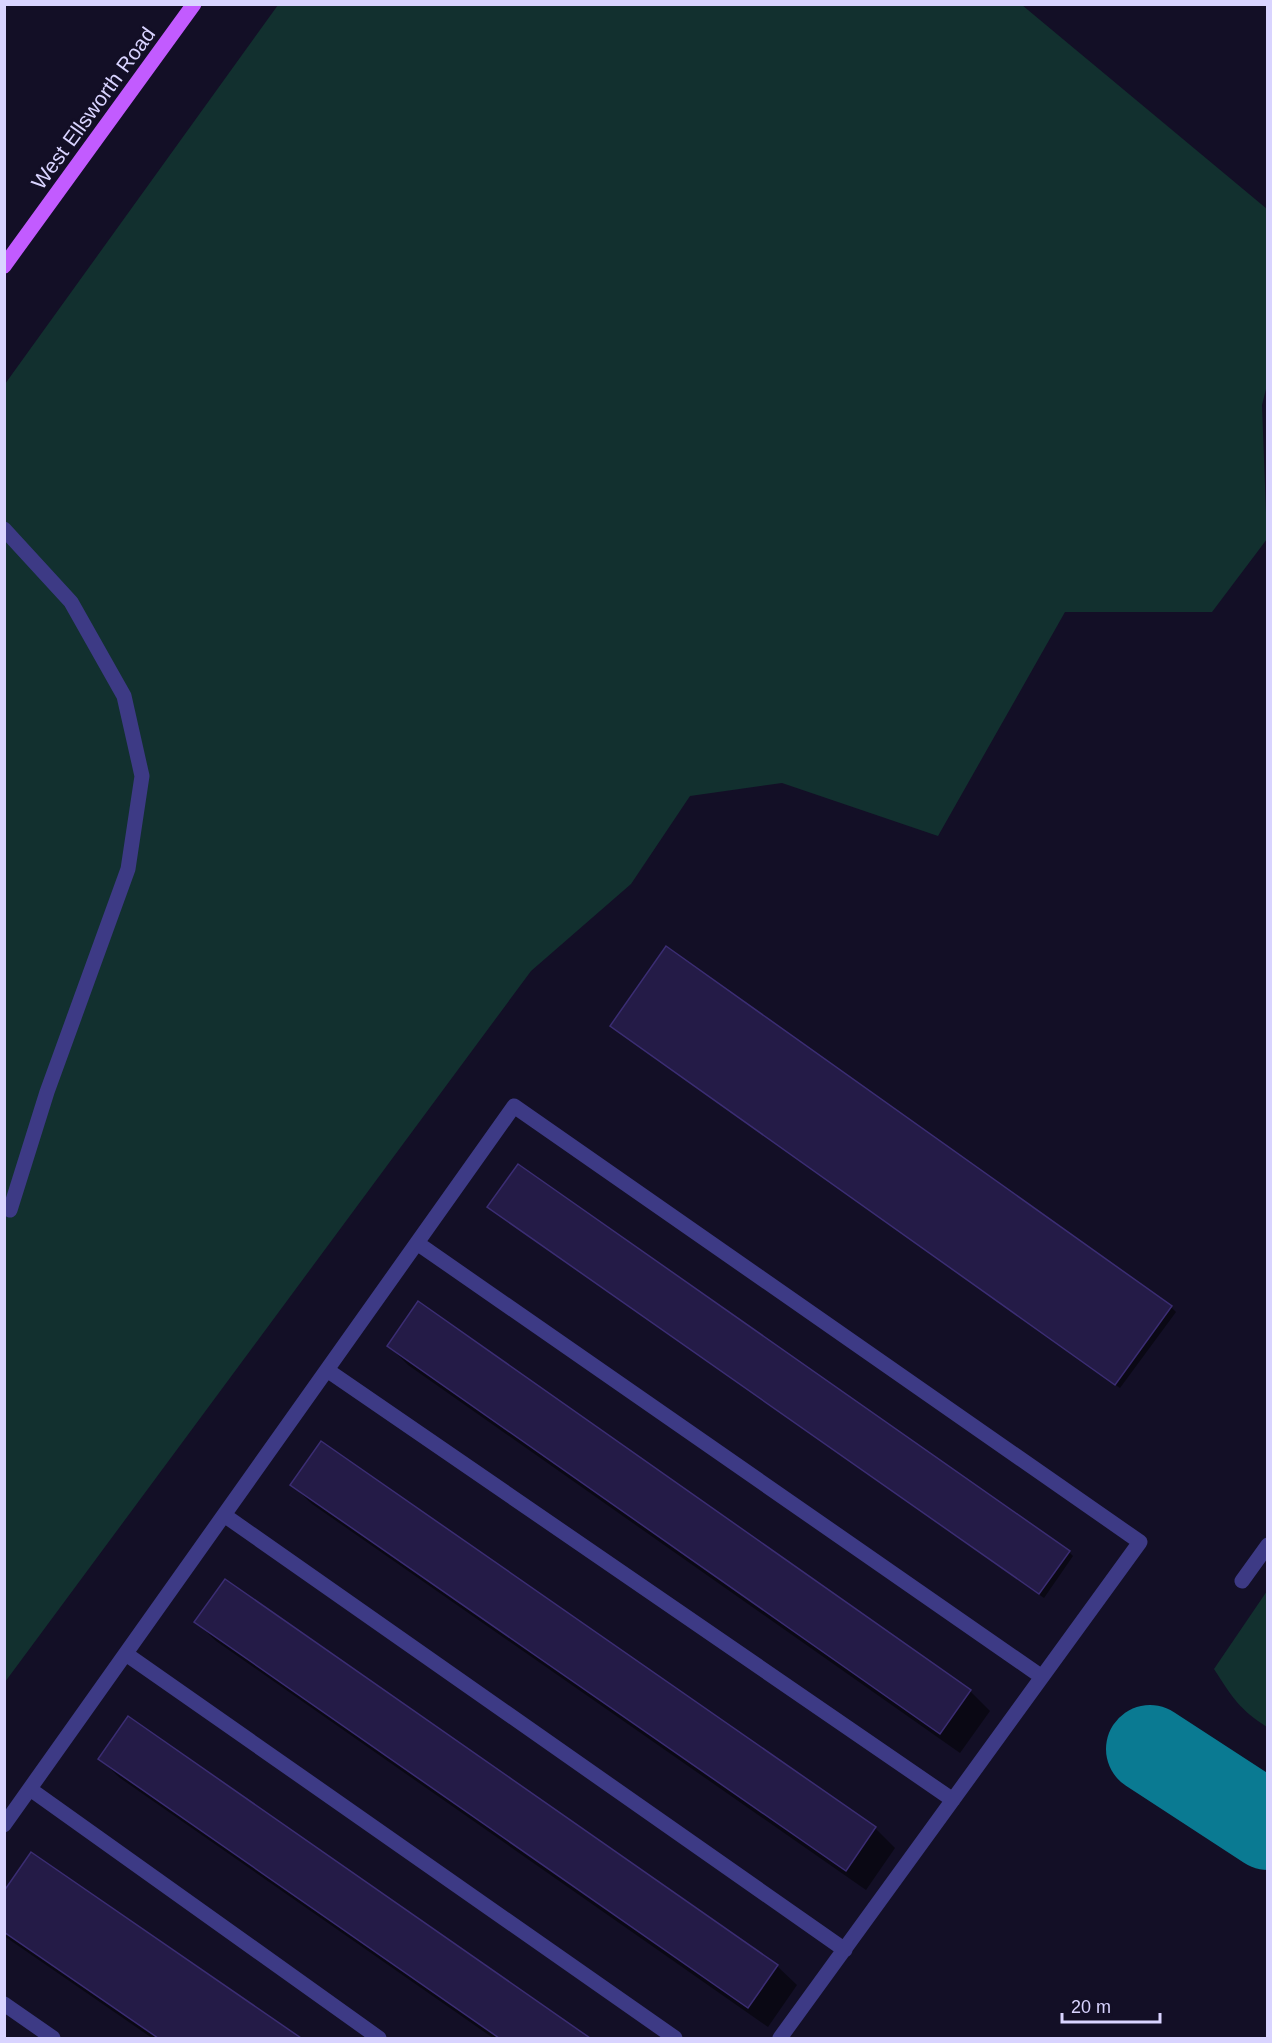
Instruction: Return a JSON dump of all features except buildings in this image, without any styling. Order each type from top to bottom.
[{"type":"main road","name":"West Ellsworth Road","points":[[4,266],[194,4]]},
{"type":"street","points":[[4,529],[71,602],[124,696],[142,776],[128,869],[47,1092],[10,1210]]},
{"type":"street","points":[[4,1825],[514,1106],[1140,1542],[780,2038]]},
{"type":"street","points":[[417,1243],[1042,1677]]},
{"type":"street","points":[[327,1370],[953,1800]]},
{"type":"street","points":[[224,1515],[845,1950]]},
{"type":"street","points":[[1242,1581],[1268,1545]]},
{"type":"street","points":[[126,1654],[675,2038]]},
{"type":"street","points":[[30,1789],[379,2038]]},
{"type":"street","points":[[4,2004],[53,2038]]},
{"type":"green space","points":[[278,5],[1022,5],[1267,209],[1268,381],[1262,405],[1267,539],[1212,612],[1065,612],[938,836],[782,783],[690,796],[631,884],[531,971],[5,1682],[5,384]]},
{"type":"green space","points":[[1267,1591],[1267,1727],[1237,1702],[1214,1669]]},
{"type":"taxiway","points":[[1150,1749],[1268,1826]]}]
